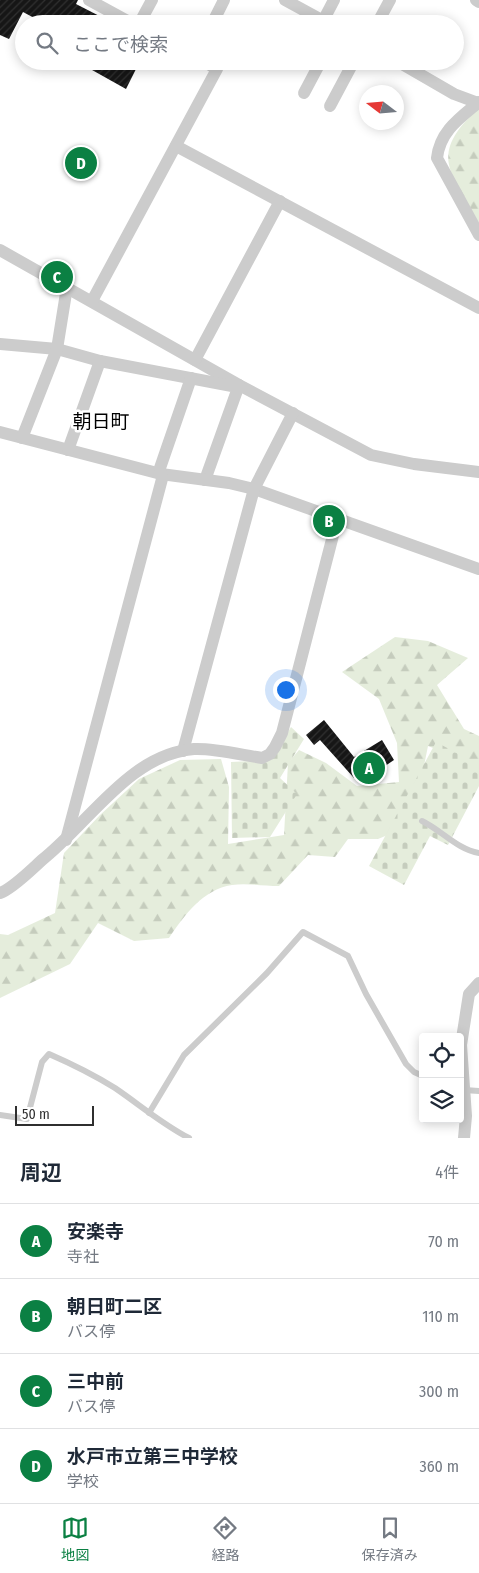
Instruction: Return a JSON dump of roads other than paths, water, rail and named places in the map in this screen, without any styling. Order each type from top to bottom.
[{"type":"street","points":[[89,0],[116,15]]},
{"type":"street","points":[[144,15],[152,0]]},
{"type":"street","points":[[216,15],[224,0]]},
{"type":"street","points":[[285,0],[313,15]]},
{"type":"street","points":[[329,15],[334,0]]},
{"type":"street","points":[[382,15],[390,0]]},
{"type":"street","points":[[92,301],[216,70]]},
{"type":"street","points":[[304,93],[316,70]]},
{"type":"street","points":[[330,106],[349,70]]},
{"type":"street","points":[[413,70],[454,94],[479,102]]},
{"type":"street","points":[[479,102],[457,120],[443,136],[437,158],[479,235]]},
{"type":"street","points":[[176,146],[479,308]]},
{"type":"street","points":[[195,360],[280,201]]},
{"type":"street","points":[[0,250],[239,385],[379,458],[479,472]]},
{"type":"street","points":[[22,438],[57,349],[66,287]]},
{"type":"street","points":[[0,344],[57,349],[100,360],[191,378],[232,386],[239,385]]},
{"type":"street","points":[[68,450],[100,360]]},
{"type":"street","points":[[65,842],[160,488],[160,468],[191,378]]},
{"type":"street","points":[[205,480],[239,385]]},
{"type":"street","points":[[184,751],[254,489],[293,413]]},
{"type":"street","points":[[0,432],[161,474],[254,489],[479,569]]},
{"type":"street","points":[[0,893],[65,842],[118,786],[139,768],[164,756],[194,749],[262,758],[270,754],[282,733],[337,520]]},
{"type":"street","points":[[461,1078],[461,1045],[466,1007],[469,994],[479,983]]},
{"type":"street","points":[[464,1106],[466,1116],[464,1138]]},
{"type":"lane","points":[[422,820],[437,828],[453,842],[479,853]]},
{"type":"lane","points":[[149,1113],[184,1055],[267,973],[303,932],[348,956],[366,994],[406,1064],[419,1074]]},
{"type":"lane","points":[[0,1116],[27,1119],[42,1062],[49,1054],[79,1067],[189,1138]]},
{"type":"lane","points":[[464,1090],[479,1091]]},
{"type":"place","name":"水戸市立第三中学校","points":[[81,163]]},
{"type":"place","name":"三中前","points":[[57,277]]},
{"type":"place","name":"朝日町二区","points":[[329,521]]},
{"type":"place","name":"安楽寺","points":[[369,768]]},
{"type":"district","name":"朝日町","points":[[101,421]]}]
